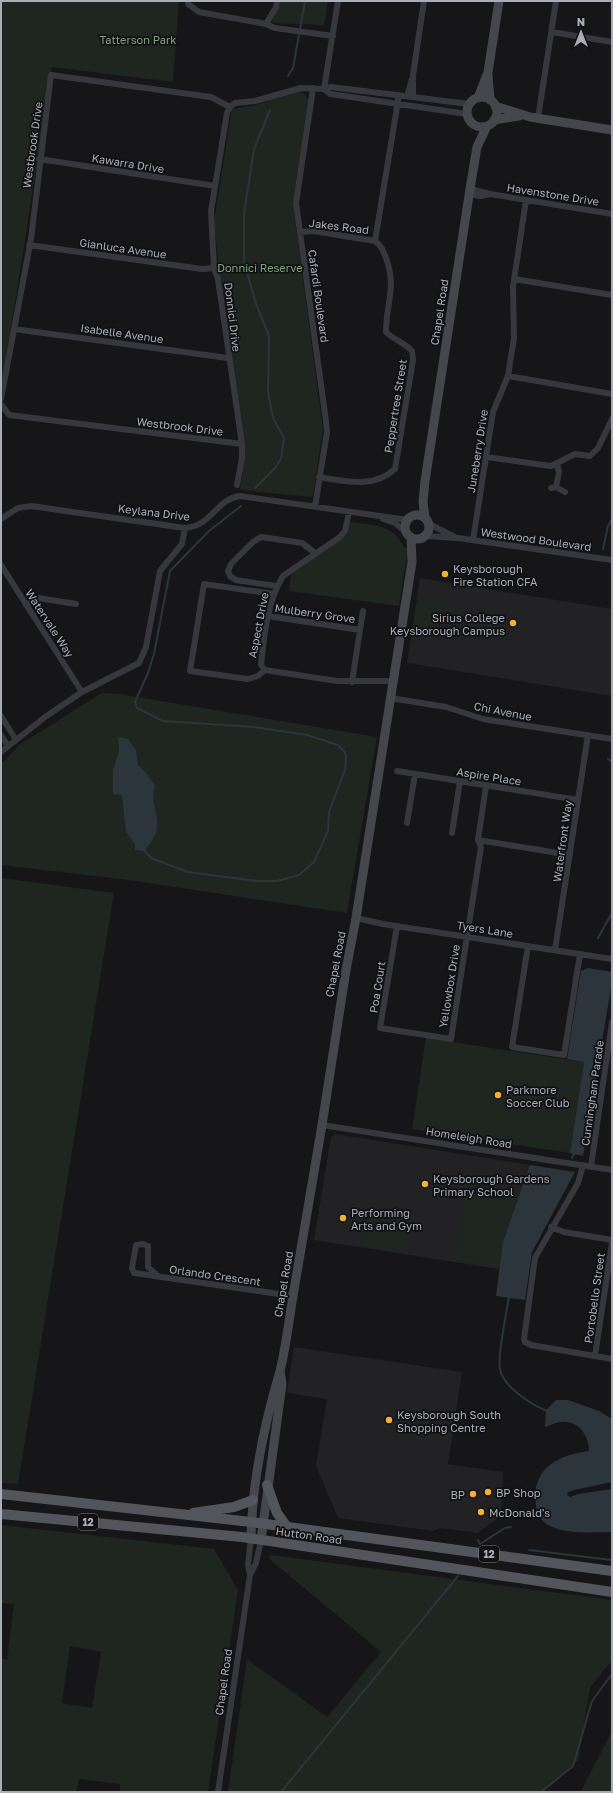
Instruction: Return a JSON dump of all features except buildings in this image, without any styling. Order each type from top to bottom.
[{"type":"main road","points":[[499,1],[488,72],[478,98],[468,109],[474,125],[491,123],[510,116],[534,117],[612,130]]},
{"type":"main road","points":[[488,72],[492,103],[496,110],[491,123]]},
{"type":"main road","points":[[478,98],[534,117]]},
{"type":"main road","name":"Chapel Road","points":[[477,147],[491,123]]},
{"type":"main road","name":"Chapel Road","points":[[427,521],[423,502],[425,481],[477,147],[474,125]]},
{"type":"main road","name":"Chapel Road","points":[[410,518],[425,481]]},
{"type":"main road","points":[[419,515],[427,521],[429,530],[424,537],[409,535],[406,526],[410,518],[419,515]]},
{"type":"main road","name":"Chapel Road","points":[[256,1540],[251,1522],[257,1470],[274,1387],[280,1370],[322,1125],[344,981],[356,918],[412,562],[409,535]]},
{"type":"main road","name":"Chapel Road","points":[[412,562],[424,537]]},
{"type":"main road","name":"Chapel Road","points":[[256,1540],[262,1524],[282,1384],[280,1370]]},
{"type":"main road","points":[[267,1485],[277,1514],[287,1527]]},
{"type":"main road","name":"Hutton Road","points":[[1,1494],[251,1522],[612,1571]]},
{"type":"main road","points":[[185,1515],[208,1510],[234,1507],[253,1500]]},
{"type":"main road","name":"Hutton Road","points":[[1,1514],[176,1530],[256,1540],[612,1592]]},
{"type":"street","points":[[188,1],[188,4],[199,12],[266,24],[275,28],[333,36]]},
{"type":"street","points":[[266,24],[276,7],[277,1]]},
{"type":"street","points":[[324,89],[338,1]]},
{"type":"street","points":[[410,97],[424,1]]},
{"type":"street","points":[[534,117],[552,32],[556,1]]},
{"type":"street","points":[[552,32],[612,42]]},
{"type":"street","name":"Westbrook Drive","points":[[1,399],[30,245],[39,159],[51,75],[211,97],[230,106]]},
{"type":"street","points":[[230,106],[235,103],[255,101],[289,90],[314,88],[324,89],[332,87],[400,95],[468,109]]},
{"type":"street","name":"Cafardi Boulevard","points":[[314,88],[296,203],[327,432],[315,507]]},
{"type":"street","points":[[324,89],[330,94],[398,103],[468,109]]},
{"type":"street","points":[[375,241],[400,95]]},
{"type":"street","name":"Donnici Drive","points":[[230,106],[227,113],[211,211],[214,268],[218,278],[228,358],[242,444],[242,458],[238,485]]},
{"type":"street","name":"Kawarra Drive","points":[[39,159],[215,186]]},
{"type":"street","name":"Havenstone Drive","points":[[470,191],[612,214]]},
{"type":"street","name":"Juneberry Drive","points":[[473,540],[495,404],[508,376],[514,338],[514,279],[526,200]]},
{"type":"street","name":"Jakes Road","points":[[300,232],[313,231],[375,241]]},
{"type":"street","name":"Peppertree Street","points":[[319,477],[356,483],[368,482],[390,474],[395,469],[413,360],[412,351],[404,342],[393,338],[386,332],[392,287],[391,273],[382,246],[375,241]]},
{"type":"street","name":"Gianluca Avenue","points":[[30,245],[202,269],[214,268]]},
{"type":"street","points":[[514,279],[612,295]]},
{"type":"street","name":"Isabelle Avenue","points":[[14,329],[228,358]]},
{"type":"street","points":[[508,376],[612,394]]},
{"type":"street","name":"Westbrook Drive","points":[[1,404],[10,415],[242,444]]},
{"type":"street","points":[[486,457],[547,466],[557,464],[571,455],[590,456],[595,452],[612,419]]},
{"type":"street","points":[[557,464],[559,472],[553,488],[565,492]]},
{"type":"street","name":"Keylana Drive","points":[[1,519],[18,508],[31,506],[185,528],[201,524],[224,503],[234,497],[244,496],[349,512],[410,518]]},
{"type":"street","name":"Aspect Drive","points":[[349,512],[345,531],[340,537],[283,576],[276,586],[268,616],[261,665],[265,670],[352,682],[393,681]]},
{"type":"street","name":"Keylana Drive","points":[[369,514],[395,524],[409,535]]},
{"type":"street","name":"Westwood Boulevard","points":[[427,521],[458,538]]},
{"type":"street","points":[[1,752],[82,692],[139,663],[146,647],[160,571],[182,544],[185,528]]},
{"type":"street","points":[[276,586],[236,580],[230,576],[228,571],[231,564],[253,542],[261,537],[302,543],[315,553]]},
{"type":"street","name":"Westwood Boulevard","points":[[424,537],[458,538],[612,560]]},
{"type":"street","name":"Watervale Way","points":[[1,565],[82,692]]},
{"type":"street","points":[[265,670],[258,676],[248,679],[190,671],[204,584],[274,594]]},
{"type":"street","points":[[26,605],[38,598],[76,604]]},
{"type":"street","points":[[352,682],[363,611]]},
{"type":"street","name":"Mulberry Grove","points":[[268,616],[360,630]]},
{"type":"street","name":"Chi Avenue","points":[[390,698],[446,707],[483,720],[612,739]]},
{"type":"street","points":[[1,716],[16,740]]},
{"type":"street","points":[[1,735],[8,746]]},
{"type":"street","name":"Waterfront Way","points":[[555,950],[588,735]]},
{"type":"street","name":"Aspire Place","points":[[397,771],[578,800]]},
{"type":"street","points":[[407,823],[415,774]]},
{"type":"street","points":[[452,833],[460,782]]},
{"type":"street","name":"Yellowbox Drive","points":[[451,1038],[481,847],[478,840],[486,786]]},
{"type":"street","points":[[478,840],[570,855]]},
{"type":"street","name":"Tyers Lane","points":[[356,918],[397,926],[612,959]]},
{"type":"street","name":"Poa Court","points":[[397,926],[380,1028],[451,1038]]},
{"type":"street","points":[[528,946],[512,1047],[564,1055],[580,954]]},
{"type":"street","name":"Cunningham Parade","points":[[591,1166],[612,1022]]},
{"type":"street","name":"Homeleigh Road","points":[[322,1125],[612,1170]]},
{"type":"street","points":[[583,1165],[578,1183],[551,1227],[535,1258],[524,1341],[531,1345],[612,1359]]},
{"type":"street","points":[[551,1227],[564,1232],[612,1240]]},
{"type":"street","name":"Portobello Street","points":[[595,1356],[612,1243]]},
{"type":"street","name":"Orlando Crescent","points":[[158,1276],[148,1267],[150,1249],[148,1246],[143,1244],[136,1245],[132,1271],[137,1274],[293,1296]]},
{"type":"street","name":"Chapel Road","points":[[250,1575],[248,1564],[256,1540]]},
{"type":"street","name":"Chapel Road","points":[[218,1792],[250,1575],[256,1563],[256,1540]]},
{"type":"shaded area","name":"Sirius College Keysborough Campus","points":[[420,578],[612,609],[612,696],[407,663]]},
{"type":"shaded area","points":[[118,737],[128,739],[136,750],[138,765],[147,774],[155,786],[153,798],[157,817],[157,831],[145,851],[135,850],[135,844],[126,832],[122,795],[113,794],[113,770],[119,751]]},
{"type":"shaded area","points":[[588,968],[612,972],[612,982],[583,1156],[570,1153],[584,1062],[567,1059],[581,971]]},
{"type":"shaded area","name":"Keysborough Gardens Primary School","points":[[335,1134],[530,1165],[524,1203],[503,1242],[499,1269],[314,1240],[331,1137]]},
{"type":"shaded area","points":[[530,1165],[575,1172],[532,1252],[525,1300],[496,1296],[503,1242]]},
{"type":"shaded area","name":"Keysborough South Shopping Centre","points":[[294,1347],[462,1372],[448,1464],[503,1472],[501,1516],[478,1533],[440,1528],[433,1531],[338,1518],[316,1466],[327,1399],[287,1393]]},
{"type":"shaded area","points":[[556,1400],[568,1400],[599,1411],[612,1419],[612,1482],[574,1490],[568,1492],[567,1495],[570,1497],[578,1494],[612,1489],[612,1532],[571,1532],[548,1525],[538,1514],[536,1492],[542,1473],[557,1460],[589,1451],[589,1445],[585,1435],[578,1426],[567,1422],[559,1422],[545,1427],[546,1410]]},
{"type":"green space","name":"Tatterson Park","points":[[1,1],[179,1],[173,82],[52,67],[1,392]]},
{"type":"green space","points":[[276,1],[328,1],[324,25],[272,23]]},
{"type":"green space","name":"Donnici Reserve","points":[[299,91],[306,95],[308,100],[293,205],[323,429],[313,496],[311,497],[240,490],[245,452],[222,282],[217,267],[218,259],[214,221],[232,109],[255,105]]},
{"type":"green space","points":[[350,522],[382,527],[394,534],[404,547],[408,549],[399,606],[289,591],[291,574],[344,537],[348,533]]},
{"type":"green space","points":[[444,597],[438,641],[412,637],[416,603],[419,601]]},
{"type":"green space","points":[[102,693],[119,694],[377,737],[347,913],[129,880],[1,865],[1,764],[19,745]]},
{"type":"green space","points":[[1,878],[114,893],[18,1484],[1,1483]]},
{"type":"green space","name":"Parkmore Soccer Club","points":[[426,1038],[584,1062],[570,1153],[412,1129]]},
{"type":"green space","points":[[466,1187],[518,1195],[507,1268],[455,1260]]},
{"type":"green space","points":[[369,1207],[412,1214],[406,1252],[363,1246]]},
{"type":"green space","points":[[1,1525],[214,1549],[238,1590],[208,1792],[120,1792],[120,1784],[79,1779],[76,1792],[1,1792],[1,1658],[7,1660],[14,1604],[1,1603]],"holes":[[[70,1646],[101,1652],[92,1708],[62,1703]]]},
{"type":"green space","points":[[271,1555],[612,1600],[612,1660],[590,1688],[578,1761],[540,1792],[228,1792],[247,1659],[327,1717],[381,1652],[268,1558]]},
{"type":"green space","points":[[612,1731],[612,1792],[580,1792],[581,1791]]},
{"type":"waterway","points":[[288,76],[293,68],[305,1]]},
{"type":"waterway","points":[[255,488],[274,469],[281,459],[284,438],[273,418],[268,392],[269,336],[256,304],[244,261],[244,214],[254,149],[270,110]]},
{"type":"waterway","points":[[145,851],[151,858],[188,872],[257,881],[277,881],[299,875],[314,862],[328,831],[329,812],[345,770],[345,752],[338,745],[307,735],[254,727],[163,721],[137,708],[135,702],[148,673],[154,654],[170,571],[209,531],[241,506]]},
{"type":"waterway","points":[[603,549],[608,526],[612,519]]},
{"type":"waterway","points":[[608,759],[612,762]]},
{"type":"waterway","points":[[598,938],[612,913]]},
{"type":"waterway","points":[[572,1158],[575,1152]]},
{"type":"waterway","points":[[509,1296],[499,1363],[502,1376],[512,1389],[526,1400],[547,1411]]},
{"type":"waterway","points":[[478,1540],[480,1544],[505,1528],[511,1527]]},
{"type":"waterway","points":[[529,1550],[612,1560]]},
{"type":"waterway","points":[[281,1792],[458,1576]]},
{"type":"waterway","points":[[541,1792],[573,1766],[592,1701],[612,1674]]},
{"type":"place","name":"Keysborough Fire Station CFA","points":[[445,574]]},
{"type":"place","name":"Sirius College Keysborough Campus","points":[[513,623]]},
{"type":"place","name":"Parkmore Soccer Club","points":[[498,1095]]},
{"type":"place","name":"Keysborough Gardens Primary School","points":[[425,1184]]},
{"type":"place","name":"Performing Arts and Gym","points":[[343,1218]]},
{"type":"place","name":"Keysborough South Shopping Centre","points":[[389,1420]]},
{"type":"place","name":"BP Shop","points":[[488,1492]]},
{"type":"place","name":"BP","points":[[473,1494]]},
{"type":"place","name":"McDonald's","points":[[481,1512]]}]
